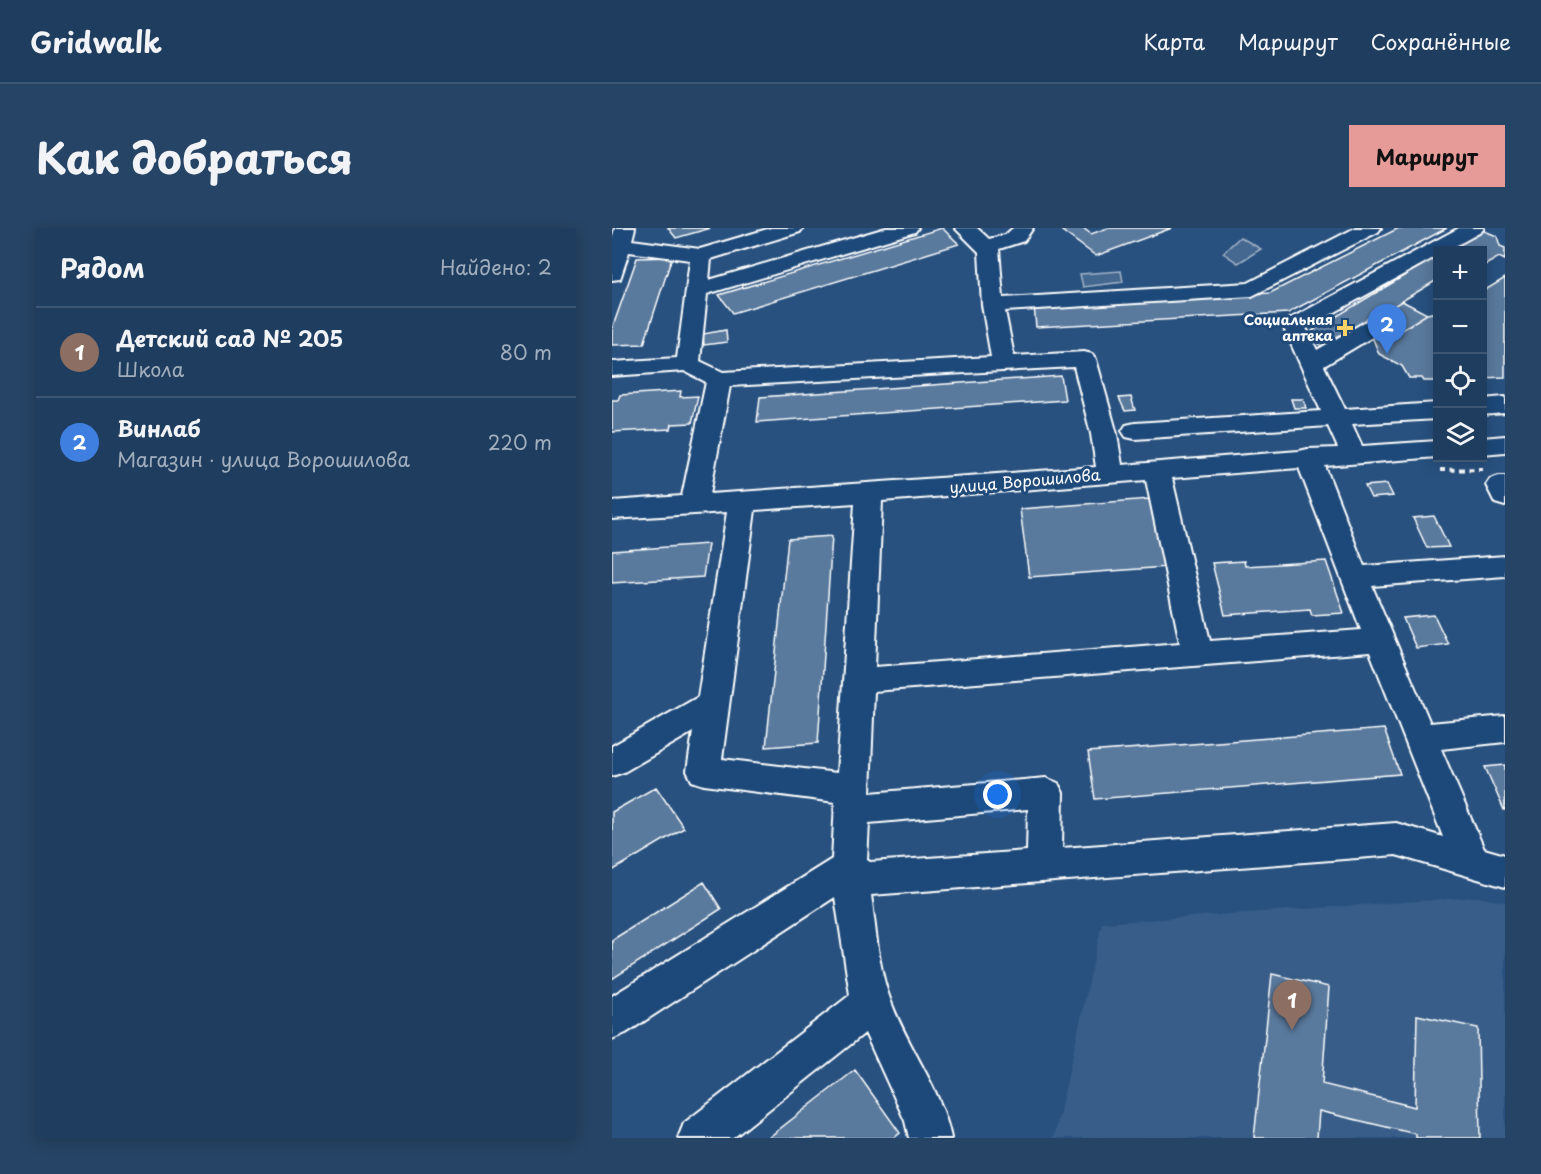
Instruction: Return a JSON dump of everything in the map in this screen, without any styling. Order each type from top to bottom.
[{"type":"street","points":[[612,274],[619,239],[701,255],[793,228]]},
{"type":"street","points":[[697,290],[908,228]]},
{"type":"street","points":[[966,228],[989,250],[993,305],[1004,363]]},
{"type":"street","points":[[984,246],[1015,238],[1020,235],[1023,228]]},
{"type":"street","points":[[993,305],[1252,289],[1371,228]]},
{"type":"street","points":[[1353,454],[1294,326],[1474,228]]},
{"type":"street","points":[[688,364],[701,255]]},
{"type":"street","points":[[1312,363],[1376,326]]},
{"type":"street","points":[[612,369],[688,364],[719,380],[1084,359],[1104,434],[1110,474]]},
{"type":"street","points":[[694,505],[719,380]]},
{"type":"street","points":[[1487,407],[1505,405]]},
{"type":"street","points":[[1135,431],[1433,411]]},
{"type":"street","points":[[1487,446],[1505,444]]},
{"type":"street","name":"улица Ворошилова","points":[[612,510],[869,493],[1308,457],[1433,449]]},
{"type":"street","points":[[1308,457],[1354,577],[1471,861]]},
{"type":"street","points":[[1156,470],[1198,654]]},
{"type":"street","points":[[1505,485],[1499,485],[1505,496]]},
{"type":"street","points":[[869,493],[861,680],[849,868],[860,950],[871,1003],[926,1118],[930,1138]]},
{"type":"street","points":[[742,502],[704,771],[853,799],[1046,793],[1044,864]]},
{"type":"street","points":[[1354,577],[1505,566]]},
{"type":"street","points":[[861,680],[1381,640]]},
{"type":"street","points":[[612,762],[714,704]]},
{"type":"street","points":[[1421,737],[1505,729]]},
{"type":"street","points":[[849,868],[866,879],[1396,839],[1505,871]]},
{"type":"street","points":[[612,1019],[849,868]]},
{"type":"street","points":[[699,1138],[871,1003]]},
{"type":"shaded area","points":[[1240,237],[1261,249],[1238,263],[1223,253]]},
{"type":"shaded area","points":[[1121,271],[1123,282],[1083,287],[1080,274]]},
{"type":"shaded area","points":[[1476,897],[1505,902],[1505,1138],[1054,1138],[1102,923]]},
{"type":"building","points":[[668,228],[711,228],[676,238]]},
{"type":"building","points":[[942,228],[959,244],[733,313],[719,295]]},
{"type":"building","points":[[1083,228],[1091,234],[1108,228],[1172,228],[1096,256],[1062,231]]},
{"type":"building","points":[[1399,228],[1447,228],[1288,313],[1036,327],[1034,306],[1270,293]]},
{"type":"building","points":[[1482,230],[1497,236],[1500,246],[1505,248],[1505,260],[1499,257],[1487,264],[1487,246],[1454,246]]},
{"type":"building","points":[[672,257],[644,344],[612,345],[612,329],[637,258]]},
{"type":"building","points":[[1433,258],[1433,282],[1322,349],[1312,331]]},
{"type":"building","points":[[1505,278],[1505,377],[1487,378],[1487,289]]},
{"type":"building","points":[[1402,301],[1427,314],[1398,332],[1373,318]]},
{"type":"building","points":[[1433,313],[1433,381],[1409,378],[1402,366],[1379,354],[1371,334],[1398,332],[1427,314]]},
{"type":"building","points":[[726,330],[727,342],[704,345],[703,334]]},
{"type":"building","points":[[1061,376],[1065,400],[757,422],[760,397]]},
{"type":"building","points":[[681,391],[680,397],[698,396],[692,423],[672,424],[671,429],[612,432],[612,400],[618,400],[620,395]]},
{"type":"building","points":[[1131,397],[1135,410],[1125,411],[1119,398]]},
{"type":"building","points":[[1291,399],[1303,399],[1306,408],[1294,408]]},
{"type":"building","points":[[1387,484],[1393,496],[1371,498],[1365,486]]},
{"type":"building","points":[[1150,499],[1166,567],[1029,577],[1020,509]]},
{"type":"building","points":[[1434,516],[1449,547],[1427,548],[1413,518]]},
{"type":"building","points":[[832,536],[818,743],[766,747],[788,539]]},
{"type":"building","points":[[708,544],[703,577],[612,583],[612,551]]},
{"type":"building","points":[[1244,561],[1245,566],[1326,561],[1344,613],[1312,615],[1310,609],[1225,615],[1212,563]]},
{"type":"building","points":[[1434,615],[1448,644],[1416,648],[1403,618]]},
{"type":"building","points":[[1384,729],[1400,774],[1095,799],[1088,752]]},
{"type":"building","points":[[1505,765],[1505,810],[1504,810],[1485,767]]},
{"type":"building","points":[[656,787],[684,828],[612,871],[612,812]]},
{"type":"building","points":[[704,882],[721,909],[612,979],[612,940]]},
{"type":"building","points":[[1272,974],[1329,987],[1322,1084],[1415,1107],[1417,1015],[1478,1028],[1480,1138],[1416,1138],[1416,1134],[1319,1111],[1317,1138],[1254,1138]]},
{"type":"building","points":[[855,1070],[900,1133],[894,1138],[768,1138]]},
{"type":"place","name":"Социальная аптека","points":[[1345,328]]},
{"type":"place","name":"Винлаб","points":[[1387,354]]},
{"type":"place","name":"Детский сад № 205","points":[[1292,1030]]}]
